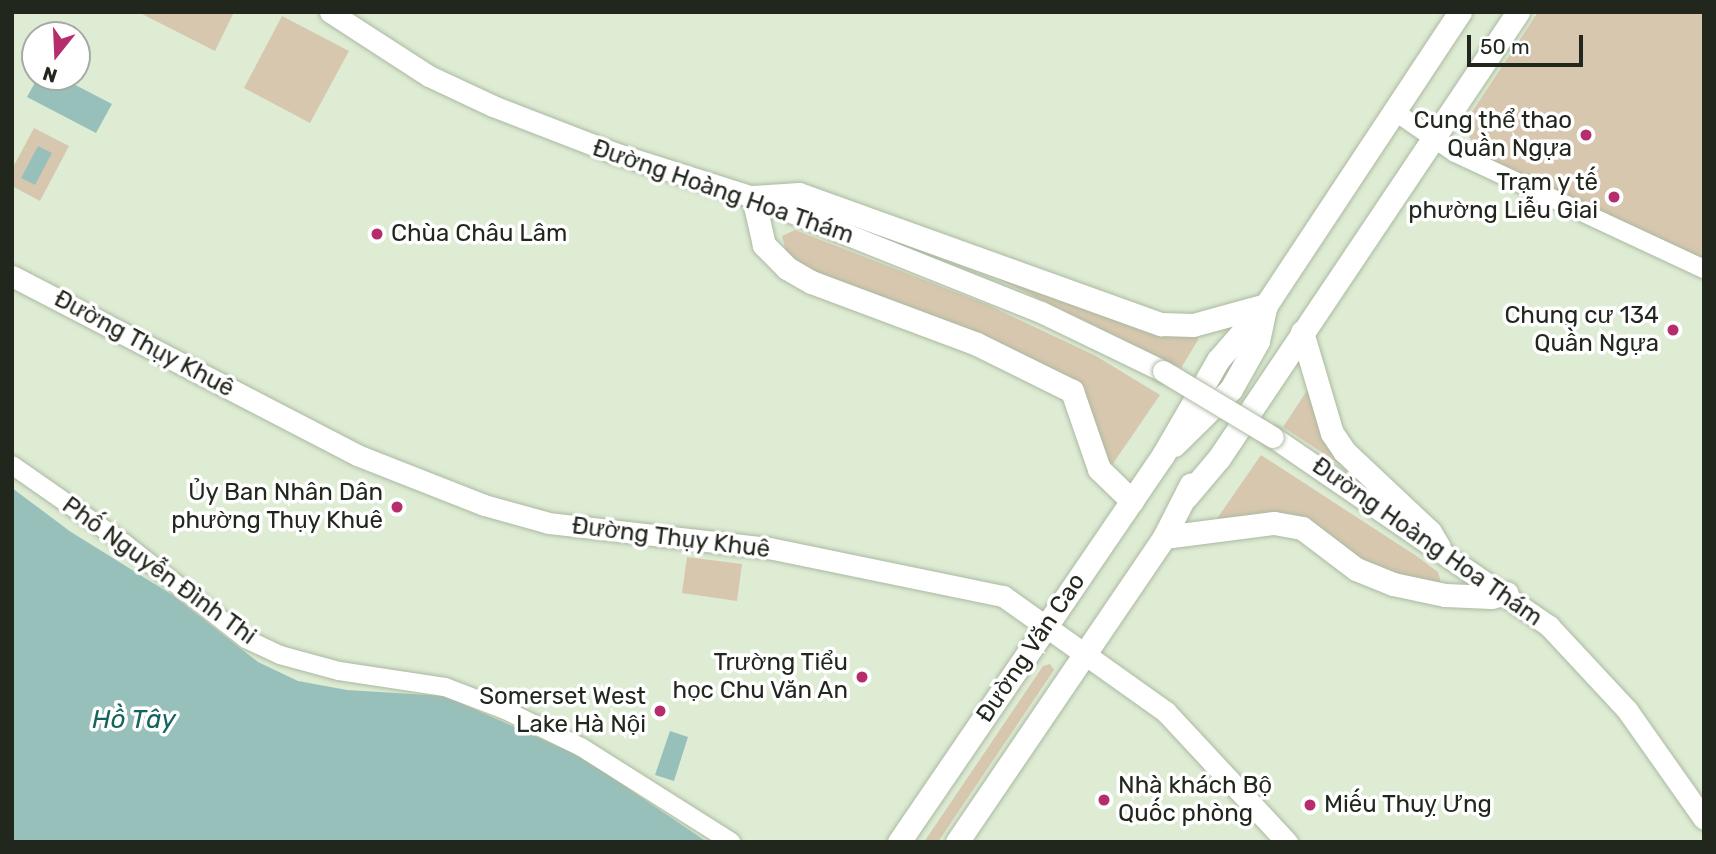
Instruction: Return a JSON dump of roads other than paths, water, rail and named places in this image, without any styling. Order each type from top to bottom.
[{"type":"main road","name":"Đường Hoàng Hoa Thám","points":[[330,12],[429,76],[493,106],[614,153],[753,197],[1041,312],[1163,371],[1273,437],[1507,593],[1549,626],[1627,710],[1704,819]]},
{"type":"main road","name":"Đường Văn Cao","points":[[899,842],[1163,455],[1217,360],[1266,305],[1460,12]]},
{"type":"main road","name":"Đường Văn Cao","points":[[957,842],[1164,537],[1186,497],[1219,458],[1283,356],[1435,138],[1518,12]]},
{"type":"main road","points":[[1132,501],[1098,469],[1072,391],[977,344],[811,282],[787,268],[764,244],[753,197],[799,194],[1161,324],[1193,325],[1266,305]]},
{"type":"main road","name":"Đường Thụy Khuê","points":[[12,276],[357,455],[460,497],[549,523],[769,548],[1003,596],[1087,652],[1166,712],[1287,842]]},
{"type":"main road","points":[[1302,332],[1332,433],[1343,452],[1430,532],[1439,547]]},
{"type":"main road","points":[[1164,537],[1274,523],[1301,528],[1356,569],[1392,584],[1445,594],[1491,597],[1507,593]]},
{"type":"street","points":[[1394,111],[1455,153],[1528,190],[1704,269]]},
{"type":"street","name":"Phố Nguyễn Đình Thi","points":[[12,465],[124,543],[246,639],[280,655],[339,671],[445,687],[505,710],[581,747],[731,842]]},
{"type":"water","points":[[30,91],[87,91],[112,104],[96,133],[27,97]]},
{"type":"water","points":[[38,146],[52,153],[35,185],[21,178]]},
{"type":"water","name":"Hồ Tây","points":[[12,488],[71,532],[174,596],[258,662],[298,681],[347,690],[445,696],[582,757],[707,842],[12,842]]},
{"type":"water","points":[[670,731],[688,737],[674,781],[655,775]]},
{"type":"place","name":"Cung thể thao Quần Ngựa","points":[[1586,135]]},
{"type":"place","name":"Trạm y tế phường Liễu Giai","points":[[1614,197]]},
{"type":"place","name":"Chùa Châu Lâm","points":[[377,234]]},
{"type":"place","name":"Chung cư 134 Quần Ngựa","points":[[1673,330]]},
{"type":"place","name":"Ủy Ban Nhân Dân phường Thụy Khuê","points":[[397,507]]},
{"type":"place","name":"Trường Tiểu học Chu Văn An","points":[[862,677]]},
{"type":"place","name":"Somerset West Lake Hà Nội","points":[[660,711]]},
{"type":"place","name":"Nhà khách Bộ Quốc phòng","points":[[1104,800]]},
{"type":"place","name":"Miếu Thuỵ Ưng","points":[[1310,805]]}]
